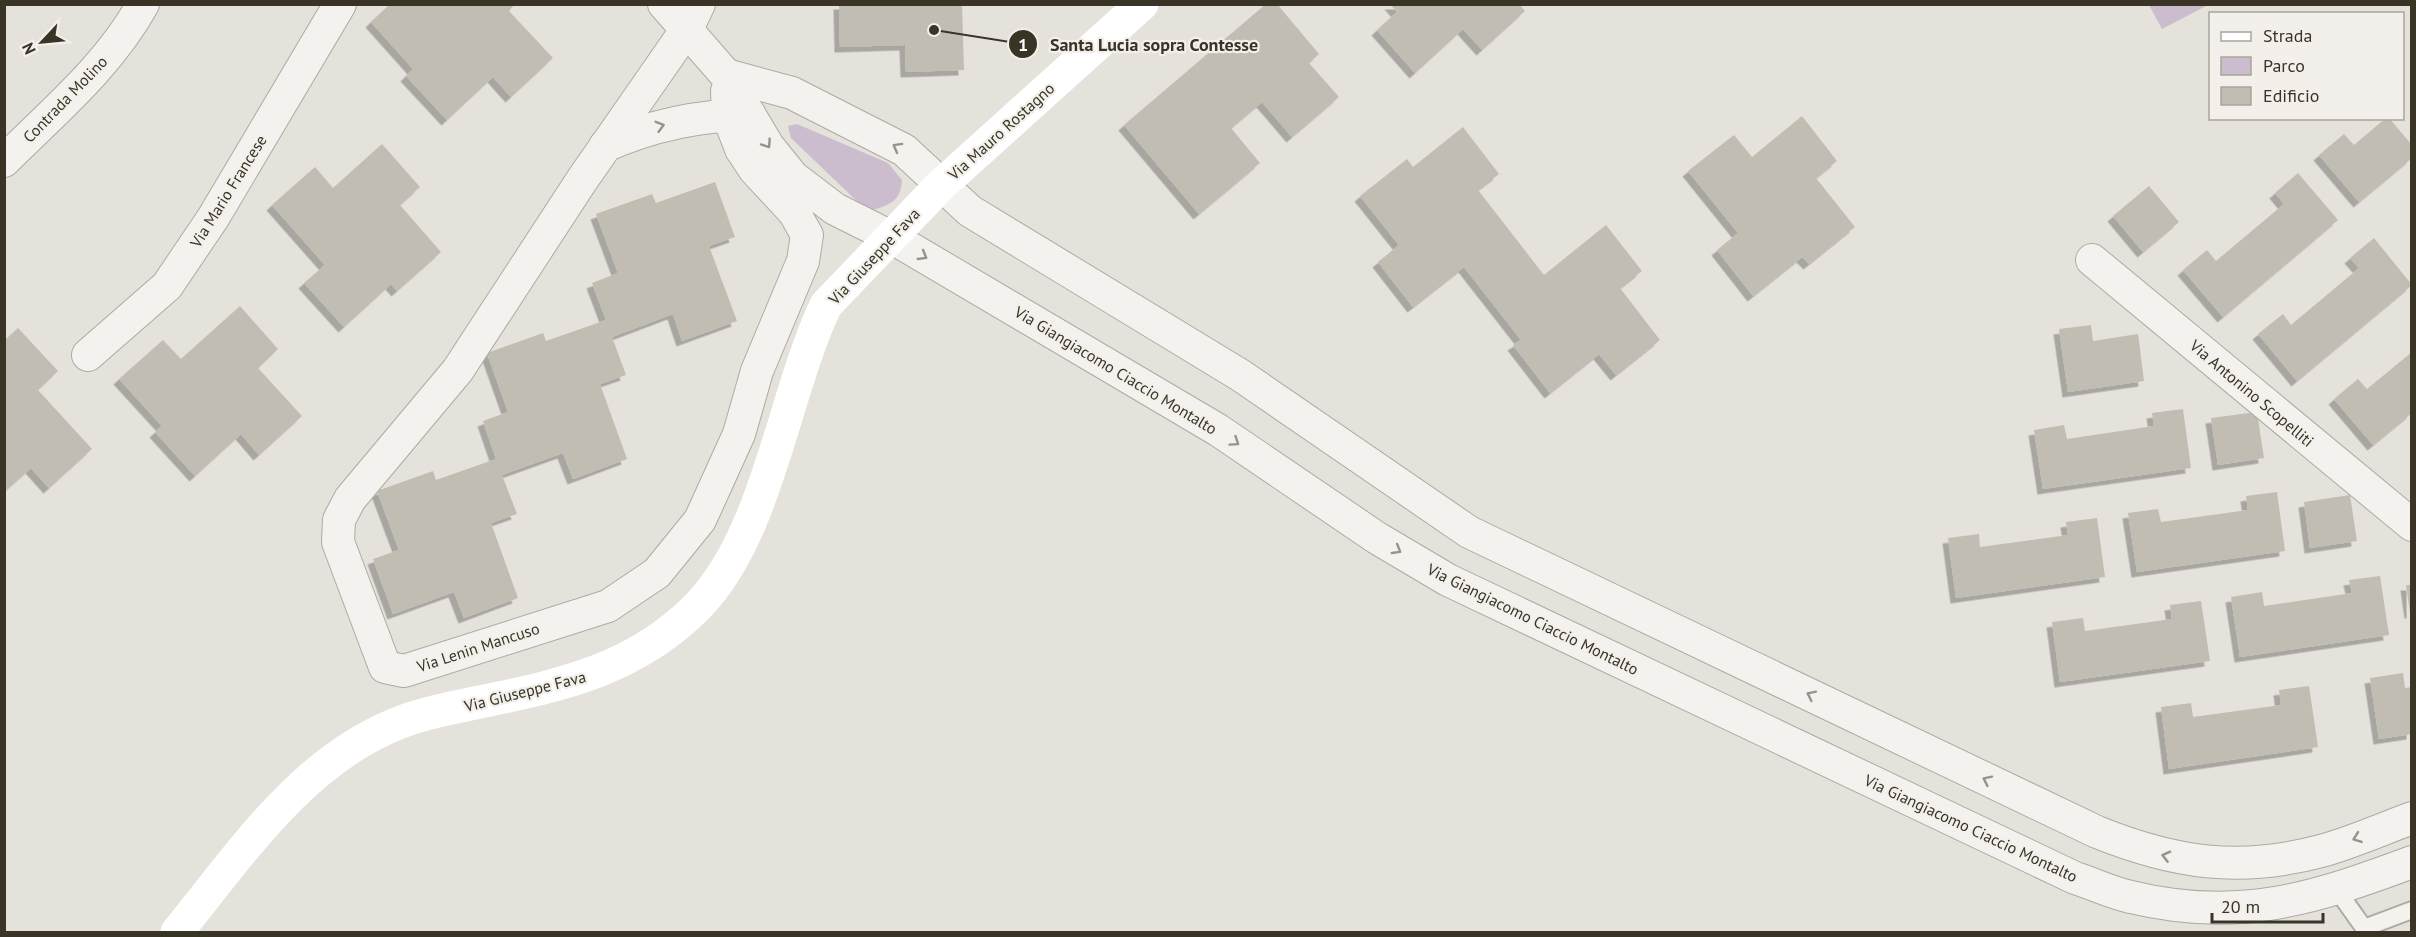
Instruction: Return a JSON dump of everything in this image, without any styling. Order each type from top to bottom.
[{"type":"street","name":"Contrada Molino","points":[[4,161],[94,74],[118,44],[143,4]]},
{"type":"street","name":"Via Mario Francese","points":[[88,355],[167,286],[213,218],[340,4]]},
{"type":"street","name":"Via Giangiacomo Ciaccio Montalto","points":[[664,4],[693,17],[726,75],[739,115],[793,177],[834,209],[891,237],[1218,430],[1377,538],[1448,580],[2075,878],[2130,897],[2180,907],[2226,909],[2279,904],[2337,890],[2412,862]]},
{"type":"street","name":"Via Mauro Rostagno","points":[[940,186],[1142,4]]},
{"type":"street","name":"Via Lenin Mancuso","points":[[693,17],[458,370],[350,499],[339,520],[338,542],[385,667],[404,671],[608,606],[657,573],[700,520],[739,434],[757,370],[802,261],[807,235],[794,212],[755,170],[741,148],[739,115]]},
{"type":"street","points":[[726,75],[792,93],[904,150],[970,212],[1240,375],[1469,532],[2097,832],[2140,850],[2182,860],[2219,864],[2272,862],[2322,851],[2412,818]]},
{"type":"street","points":[[605,146],[630,135],[670,124],[739,115]]},
{"type":"street","name":"Via Giuseppe Fava","points":[[177,933],[252,840],[288,800],[313,775],[341,753],[396,724],[429,713],[559,686],[603,671],[632,656],[670,631],[698,605],[717,582],[740,542],[770,466],[815,328],[826,305],[940,186]]},
{"type":"street","name":"Via Antonino Scopelliti","points":[[2092,260],[2412,525]]},
{"type":"lane","points":[[2337,890],[2364,928],[2412,910]]},
{"type":"green space","points":[[2149,5],[2208,5],[2162,29]]},
{"type":"green space","points":[[797,124],[888,163],[902,180],[897,197],[889,204],[872,210],[862,206],[791,138],[788,126]]},
{"type":"building","points":[[390,4],[515,4],[509,11],[553,58],[511,97],[493,77],[447,120],[406,76],[413,69],[371,22]]},
{"type":"building","points":[[839,4],[962,4],[964,70],[906,72],[905,45],[840,47]]},
{"type":"building","points":[[1266,4],[1277,4],[1319,54],[1309,63],[1339,97],[1292,137],[1262,102],[1231,128],[1260,163],[1199,214],[1124,125]]},
{"type":"building","points":[[1390,4],[1519,4],[1525,11],[1482,50],[1463,29],[1415,73],[1377,30],[1397,12]]},
{"type":"building","points":[[1802,116],[1837,161],[1816,178],[1855,227],[1809,264],[1802,257],[1753,296],[1717,250],[1738,233],[1688,171],[1734,135],[1752,157]]},
{"type":"building","points":[[2384,120],[2391,120],[2412,145],[2412,158],[2359,202],[2319,155],[2344,134],[2354,145]]},
{"type":"building","points":[[1463,127],[1499,174],[1478,190],[1544,275],[1606,225],[1642,271],[1620,288],[1660,340],[1616,375],[1599,354],[1550,393],[1513,345],[1521,340],[1464,267],[1413,307],[1378,262],[1399,245],[1360,196],[1407,159],[1413,167]]},
{"type":"building","points":[[382,144],[420,187],[400,205],[441,252],[397,291],[391,284],[344,327],[304,283],[325,265],[272,205],[315,167],[333,188]]},
{"type":"building","points":[[2298,173],[2338,220],[2223,317],[2183,270],[2207,250],[2216,261],[2284,204],[2275,193]]},
{"type":"building","points":[[715,182],[735,237],[709,246],[737,321],[682,341],[673,314],[612,337],[626,375],[600,384],[627,459],[573,479],[563,453],[502,475],[517,514],[491,523],[518,598],[464,618],[454,592],[393,614],[373,559],[399,550],[377,491],[433,471],[436,480],[496,459],[483,421],[508,412],[487,353],[543,333],[546,341],[606,320],[592,283],[618,273],[596,214],[652,194],[656,203]]},
{"type":"building","points":[[2149,186],[2179,222],[2143,252],[2113,216]]},
{"type":"building","points":[[2374,238],[2412,285],[2297,381],[2258,334],[2283,314],[2291,325],[2359,268],[2350,258]]},
{"type":"building","points":[[240,306],[278,349],[258,368],[302,416],[259,455],[241,434],[195,476],[155,432],[162,426],[119,379],[163,340],[181,359]]},
{"type":"building","points":[[2091,325],[2093,341],[2138,334],[2144,381],[2068,392],[2059,329]]},
{"type":"building","points":[[18,328],[58,371],[38,390],[92,449],[49,488],[31,468],[4,492],[4,341]]},
{"type":"building","points":[[2412,352],[2412,413],[2373,445],[2334,399],[2358,379],[2367,389]]},
{"type":"building","points":[[2183,409],[2191,468],[2043,489],[2034,430],[2064,425],[2067,439],[2154,426],[2152,413]]},
{"type":"building","points":[[2257,412],[2264,458],[2218,465],[2211,418]]},
{"type":"building","points":[[2277,492],[2285,551],[2137,572],[2128,513],[2158,509],[2161,522],[2248,510],[2246,496]]},
{"type":"building","points":[[2350,495],[2357,541],[2310,548],[2304,502]]},
{"type":"building","points":[[2097,518],[2105,577],[1956,598],[1948,538],[1979,534],[1980,547],[2068,535],[2066,522]]},
{"type":"building","points":[[2380,576],[2389,635],[2240,657],[2231,597],[2262,592],[2264,606],[2352,593],[2349,580]]},
{"type":"building","points":[[2406,585],[2412,585],[2412,613],[2410,613]]},
{"type":"building","points":[[2201,601],[2210,661],[2060,682],[2052,622],[2083,618],[2085,631],[2172,619],[2170,605]]},
{"type":"building","points":[[2403,673],[2405,688],[2412,687],[2412,734],[2379,739],[2370,678]]},
{"type":"building","points":[[2309,686],[2318,747],[2169,769],[2161,707],[2191,703],[2193,717],[2281,705],[2279,690]]},
{"type":"place","name":"Santa Lucia sopra Contesse","points":[[934,30]]}]
